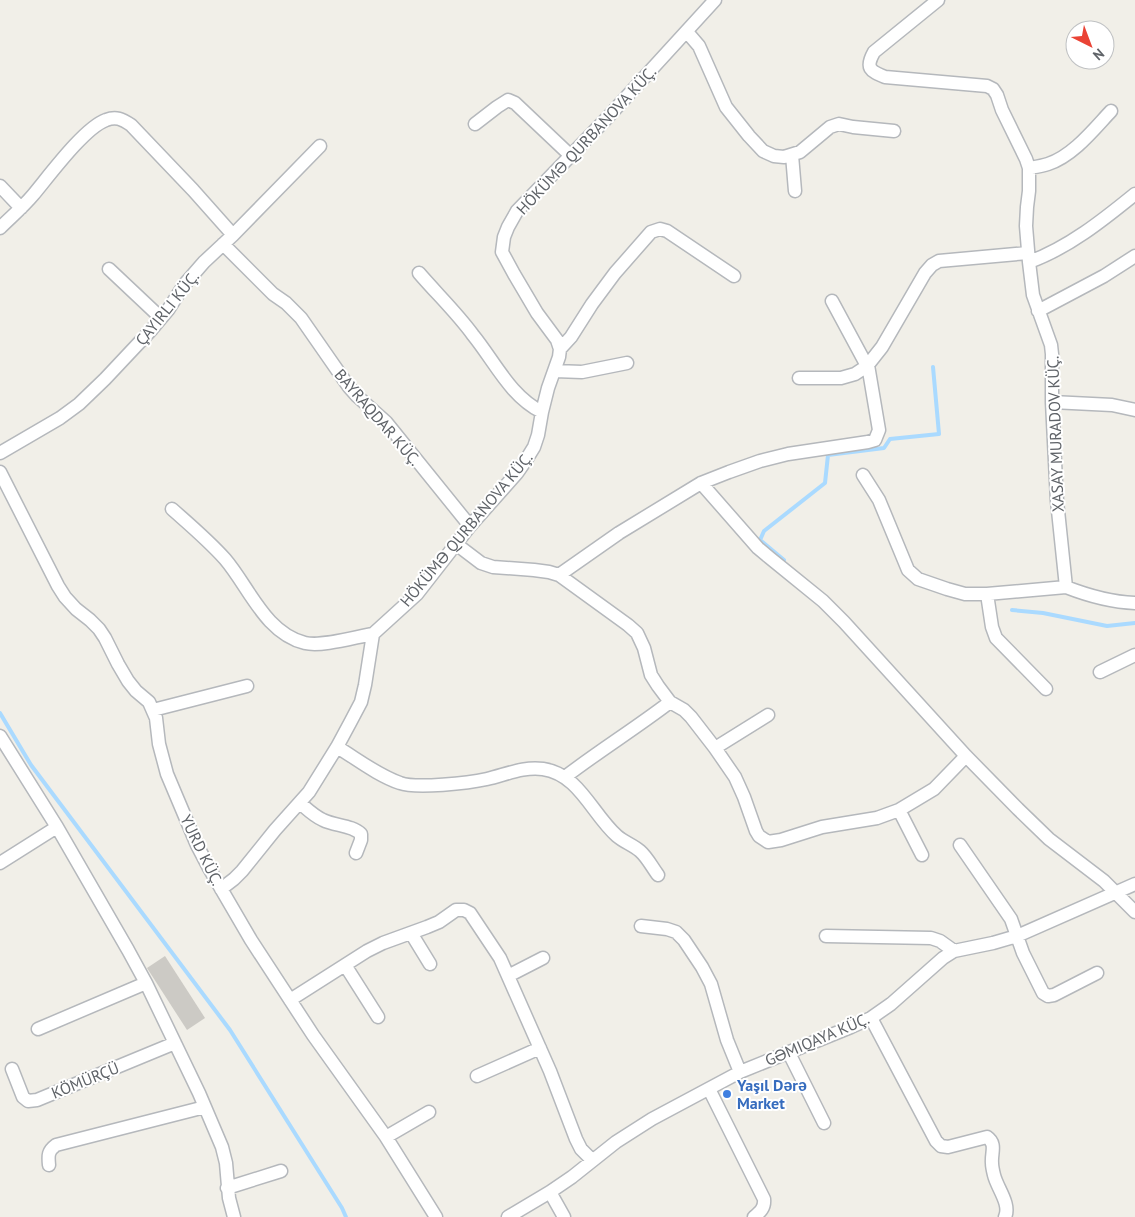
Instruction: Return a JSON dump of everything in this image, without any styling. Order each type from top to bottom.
[{"type":"street","name":"HÖKÜMƏ QURBANOVA KÜÇ.","points":[[373,634],[417,594],[470,526],[517,473],[534,447],[538,435],[548,388],[555,371],[560,349],[557,340],[538,313],[502,252],[508,226],[517,211],[571,156],[715,0]]},
{"type":"street","name":"XASAY MURADOV KÜÇ.","points":[[938,0],[874,52],[869,61],[869,67],[875,73],[886,78],[987,86],[997,95],[1002,110],[1026,159],[1029,168],[1026,226],[1033,295],[1051,345],[1052,354],[1052,402],[1057,501],[1066,587]]},
{"type":"street","points":[[687,32],[699,46],[726,107],[763,151],[774,156],[784,157],[792,155],[800,152],[830,127],[839,124],[894,131]]},
{"type":"street","points":[[475,124],[508,100],[515,103],[571,156]]},
{"type":"street","points":[[1029,168],[1050,164],[1065,155],[1112,111]]},
{"type":"street","points":[[0,228],[21,208],[84,136],[96,125],[114,118],[121,119],[131,125],[233,235]]},
{"type":"street","points":[[0,453],[60,418],[79,404],[105,380],[168,310],[184,285],[204,262],[320,146]]},
{"type":"street","points":[[792,155],[795,191]]},
{"type":"street","points":[[0,186],[21,208]]},
{"type":"street","points":[[799,378],[841,378],[854,374],[868,366],[882,347],[925,273],[932,265],[939,261],[1042,257],[1093,228],[1135,194]]},
{"type":"street","points":[[560,349],[571,338],[592,304],[615,274],[652,232],[668,231],[734,276]]},
{"type":"street","name":"BAYRAQDAR KÜÇ.","points":[[223,244],[273,294],[286,303],[301,318],[349,387],[386,422],[470,526]]},
{"type":"street","points":[[1038,311],[1104,276],[1135,256]]},
{"type":"street","points":[[110,270],[161,318]]},
{"type":"street","points":[[420,273],[473,334],[514,392],[530,407],[542,412]]},
{"type":"street","points":[[559,575],[619,533],[701,483],[737,469],[788,454],[875,440],[879,430],[868,366],[832,301]]},
{"type":"street","points":[[555,371],[582,372],[627,363]]},
{"type":"street","points":[[1052,402],[1112,406],[1135,410]]},
{"type":"street","points":[[0,472],[61,592],[102,634],[128,682],[149,702],[153,710],[247,686]]},
{"type":"street","points":[[863,475],[879,500],[908,570],[918,579],[965,594],[987,594],[1066,587],[1102,600],[1135,603]]},
{"type":"street","points":[[701,483],[758,548],[823,601],[844,622],[966,756],[1018,809],[1049,839],[1104,881],[1135,912]]},
{"type":"street","points":[[172,509],[212,544],[273,624],[291,638],[306,643],[323,644],[373,634],[361,702],[337,747],[309,792],[242,871],[221,889]]},
{"type":"street","points":[[456,544],[481,563],[494,567],[534,570],[559,575],[628,624],[637,633],[644,648],[652,675],[658,686],[670,702],[684,710],[691,717],[715,748],[735,777],[759,836],[768,842],[781,840],[822,827],[877,818],[899,810],[934,789],[966,756]]},
{"type":"street","points":[[987,594],[992,627],[996,638],[1046,688]]},
{"type":"street","points":[[1100,672],[1135,655]]},
{"type":"street","points":[[565,777],[670,702]]},
{"type":"street","name":"YURD KÜÇ.","points":[[153,710],[156,718],[159,744],[168,774],[197,845],[221,889],[251,940],[313,1036],[386,1136],[436,1217]]},
{"type":"street","points":[[715,748],[768,715]]},
{"type":"street","points":[[0,736],[57,827],[146,983],[222,1147],[226,1163],[227,1188],[234,1217]]},
{"type":"street","points":[[337,747],[384,776],[402,784],[454,784],[528,769],[542,768],[558,773],[579,790],[617,836],[639,850],[658,875]]},
{"type":"street","points":[[300,803],[311,813],[324,820],[357,829],[362,834],[356,853]]},
{"type":"street","points":[[899,810],[922,855]]},
{"type":"street","points":[[0,863],[57,827]]},
{"type":"street","points":[[960,845],[1011,919],[1023,953],[1043,993],[1048,996],[1054,995],[1097,973]]},
{"type":"street","name":"GƏMIQAYA KÜÇ.","points":[[508,1217],[550,1192],[616,1142],[652,1119],[740,1072],[871,1018],[891,1004],[943,958],[954,951],[1017,936],[1135,884]]},
{"type":"street","points":[[290,1000],[366,951],[438,922],[456,910],[464,910],[470,913],[500,958],[540,1048],[576,1139],[581,1149],[592,1160]]},
{"type":"street","points":[[641,926],[667,929],[676,932],[684,940],[711,984],[740,1072]]},
{"type":"street","points":[[411,933],[430,964]]},
{"type":"street","points":[[826,936],[932,938],[954,951]]},
{"type":"street","points":[[508,976],[543,958]]},
{"type":"street","points":[[345,965],[378,1017]]},
{"type":"street","points":[[38,1029],[146,983]]},
{"type":"street","points":[[871,1018],[936,1141],[941,1146],[948,1147],[987,1137],[991,1140],[994,1146],[992,1162],[994,1175],[1005,1203],[1007,1212],[1005,1217]]},
{"type":"street","name":"KÖMÜRÇÜ","points":[[12,1069],[23,1097],[28,1101],[37,1100],[174,1043]]},
{"type":"street","points":[[477,1076],[540,1048]]},
{"type":"street","points":[[789,1053],[824,1123]]},
{"type":"street","points":[[709,1089],[764,1199],[764,1205],[754,1217]]},
{"type":"street","points":[[49,1165],[48,1156],[51,1149],[56,1145],[205,1107]]},
{"type":"street","points":[[386,1136],[429,1112]]},
{"type":"street","points":[[227,1188],[280,1171]]},
{"type":"street","points":[[550,1192],[564,1217]]},
{"type":"building","points":[[165,956],[205,1018],[187,1030],[147,968]]},
{"type":"waterway","points":[[784,560],[760,540],[764,531],[825,483],[828,455],[884,448],[890,439],[939,434],[933,367]]},
{"type":"waterway","points":[[1012,610],[1043,613],[1107,626],[1135,623]]},
{"type":"waterway","points":[[0,713],[31,765],[230,1030],[346,1217]]},
{"type":"place","name":"Yaşıl Dərə Market","points":[[727,1094]]}]
